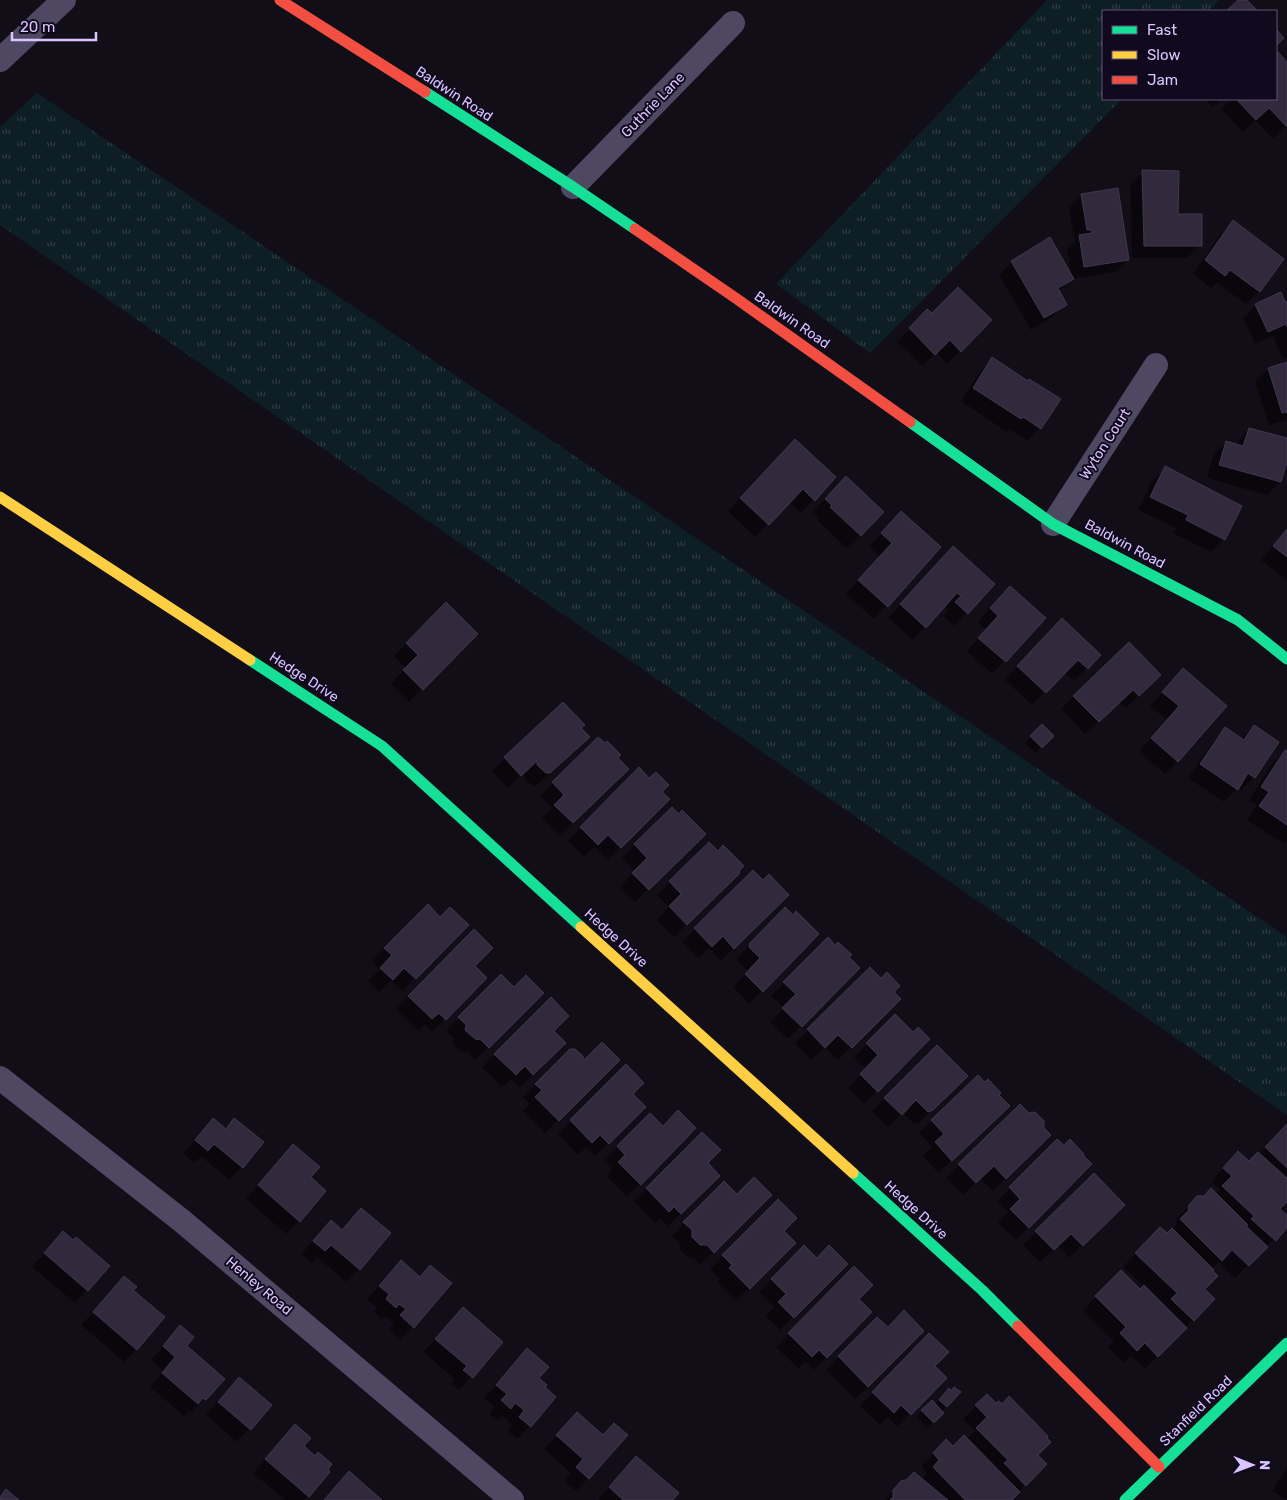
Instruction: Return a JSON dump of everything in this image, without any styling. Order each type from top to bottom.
[{"type":"street","points":[[0,60],[64,0]]},
{"type":"street","name":"Baldwin Road","points":[[280,0],[573,187],[737,300],[1053,524],[1238,620],[1287,659]]},
{"type":"street","name":"Guthrie Lane","points":[[573,187],[733,23]]},
{"type":"street","name":"Wyton Court","points":[[1053,524],[1156,365]]},
{"type":"street","name":"Hedge Drive","points":[[0,497],[382,746],[982,1290],[1159,1467]]},
{"type":"street","name":"Henley Road","points":[[0,1078],[182,1221],[512,1500]]},
{"type":"street","name":"Stanfield Road","points":[[1125,1500],[1282,1356]]},
{"type":"green space","points":[[1047,0],[1220,0],[1210,10],[1102,10],[1102,100],[1121,100],[870,353],[776,284]]},
{"type":"green space","points":[[37,93],[1287,937],[1287,1115],[0,225],[0,127]]},
{"type":"building","points":[[1238,0],[1247,0],[1257,10],[1227,10]]},
{"type":"building","points":[[1277,30],[1284,38],[1277,45]]},
{"type":"building","points":[[1277,53],[1287,62],[1287,127],[1269,108],[1256,120],[1237,100],[1277,100]]},
{"type":"building","points":[[1142,170],[1179,171],[1178,214],[1202,214],[1202,246],[1144,246]]},
{"type":"building","points":[[1118,188],[1129,260],[1084,267],[1079,235],[1092,233],[1092,230],[1087,230],[1081,194]]},
{"type":"building","points":[[1233,220],[1284,259],[1260,292],[1230,270],[1225,276],[1205,260]]},
{"type":"building","points":[[1050,237],[1074,279],[1058,288],[1067,305],[1044,318],[1011,261]]},
{"type":"building","points":[[958,287],[992,320],[961,352],[950,340],[935,355],[909,328],[927,309],[932,313]]},
{"type":"building","points":[[1281,292],[1285,302],[1287,301],[1287,327],[1286,324],[1268,332],[1255,304]]},
{"type":"building","points":[[992,357],[1028,381],[1029,379],[1061,399],[1041,429],[1023,417],[1021,419],[973,388]]},
{"type":"building","points":[[1287,362],[1287,412],[1282,413],[1268,368]]},
{"type":"building","points":[[1249,428],[1287,438],[1287,462],[1281,482],[1219,465],[1226,441],[1243,446]]},
{"type":"building","points":[[795,439],[836,477],[815,501],[803,489],[769,525],[740,498]]},
{"type":"building","points":[[1165,466],[1242,506],[1225,540],[1186,520],[1188,515],[1150,497]]},
{"type":"building","points":[[846,476],[884,512],[861,536],[830,507],[832,505],[825,499]]},
{"type":"building","points":[[901,511],[941,547],[888,607],[858,580],[892,543],[881,533]]},
{"type":"building","points":[[1287,529],[1287,557],[1273,546]]},
{"type":"building","points":[[953,546],[995,584],[968,614],[955,602],[961,596],[957,593],[926,628],[900,604]]},
{"type":"building","points":[[1010,586],[1046,618],[1006,662],[978,638],[998,616],[990,608]]},
{"type":"building","points":[[446,602],[478,634],[423,690],[403,670],[418,655],[406,643]]},
{"type":"building","points":[[1062,618],[1101,655],[1088,669],[1078,660],[1046,693],[1017,666]]},
{"type":"building","points":[[1129,642],[1161,675],[1139,696],[1133,690],[1099,722],[1073,696]]},
{"type":"building","points":[[1183,668],[1227,706],[1178,762],[1151,738],[1179,706],[1162,692]]},
{"type":"building","points":[[563,702],[585,725],[581,728],[590,737],[550,773],[546,773],[537,765],[537,761],[521,776],[504,757]]},
{"type":"building","points":[[1042,724],[1054,736],[1042,748],[1030,736]]},
{"type":"building","points":[[1254,725],[1279,742],[1255,778],[1248,773],[1238,790],[1200,764],[1225,727],[1244,740]]},
{"type":"building","points":[[598,737],[605,743],[607,741],[621,755],[618,758],[629,769],[573,823],[554,805],[564,795],[552,782]]},
{"type":"building","points":[[1285,750],[1287,751],[1287,825],[1259,806],[1269,792],[1261,787]]},
{"type":"building","points":[[639,767],[649,778],[656,772],[669,785],[662,792],[670,799],[621,848],[608,835],[598,845],[580,827]]},
{"type":"building","points":[[672,807],[679,814],[682,810],[706,834],[649,890],[632,873],[647,858],[634,844]]},
{"type":"building","points":[[709,842],[718,851],[723,845],[744,866],[739,871],[740,873],[687,925],[669,906],[681,894],[669,881]]},
{"type":"building","points":[[753,870],[763,880],[769,874],[789,895],[734,949],[723,936],[712,947],[694,928]]},
{"type":"building","points":[[428,904],[440,917],[450,907],[469,925],[416,979],[404,968],[393,980],[380,968],[392,955],[384,948]]},
{"type":"building","points":[[785,907],[793,915],[796,911],[819,934],[763,992],[745,974],[760,958],[749,947],[750,943]]},
{"type":"building","points":[[474,929],[493,948],[475,966],[487,978],[446,1020],[439,1013],[432,1019],[408,996]]},
{"type":"building","points":[[828,937],[835,945],[838,942],[852,955],[849,957],[860,968],[802,1027],[782,1008],[796,994],[783,982]]},
{"type":"building","points":[[870,967],[881,978],[887,972],[900,986],[894,992],[901,999],[852,1048],[838,1035],[825,1048],[807,1029]]},
{"type":"building","points":[[501,974],[514,987],[526,975],[544,993],[489,1048],[481,1040],[475,1039],[465,1030],[466,1025],[458,1017]]},
{"type":"building","points":[[551,997],[569,1016],[554,1031],[566,1043],[533,1075],[525,1066],[516,1075],[494,1054]]},
{"type":"building","points":[[895,1014],[913,1032],[918,1027],[930,1039],[878,1092],[860,1074],[878,1055],[866,1043]]},
{"type":"building","points":[[602,1042],[620,1060],[559,1121],[535,1097],[542,1090],[535,1084],[570,1049],[575,1049],[583,1056],[583,1061]]},
{"type":"building","points":[[937,1045],[968,1076],[933,1110],[928,1112],[916,1100],[902,1115],[884,1098]]},
{"type":"building","points":[[626,1064],[644,1083],[633,1094],[646,1107],[609,1144],[600,1135],[592,1143],[570,1120]]},
{"type":"building","points":[[978,1075],[985,1082],[988,1079],[1001,1093],[999,1095],[1010,1106],[952,1161],[935,1142],[944,1134],[931,1120]]},
{"type":"building","points":[[1020,1104],[1029,1113],[1035,1112],[1044,1121],[1044,1128],[1051,1135],[1006,1179],[994,1166],[976,1183],[958,1164]]},
{"type":"building","points":[[678,1110],[696,1128],[641,1185],[618,1162],[625,1155],[617,1146],[650,1113],[663,1126]]},
{"type":"building","points":[[213,1118],[226,1129],[234,1118],[264,1142],[243,1168],[214,1144],[208,1151],[195,1140]]},
{"type":"building","points":[[1287,1124],[1287,1168],[1265,1147]]},
{"type":"building","points":[[702,1132],[721,1150],[708,1163],[720,1176],[681,1214],[674,1207],[669,1212],[646,1188]]},
{"type":"building","points":[[1057,1139],[1064,1145],[1070,1139],[1092,1164],[1029,1228],[1010,1209],[1020,1199],[1009,1187]]},
{"type":"building","points":[[293,1144],[320,1167],[311,1177],[326,1191],[300,1222],[258,1185]]},
{"type":"building","points":[[1238,1151],[1249,1161],[1258,1152],[1287,1178],[1287,1202],[1280,1209],[1287,1215],[1287,1228],[1276,1241],[1251,1219],[1254,1216],[1222,1186],[1232,1176],[1223,1168]]},
{"type":"building","points":[[1094,1173],[1125,1205],[1083,1246],[1071,1234],[1054,1250],[1035,1231]]},
{"type":"building","points":[[754,1177],[772,1195],[714,1253],[707,1245],[700,1245],[692,1237],[692,1230],[683,1222],[724,1181],[737,1194]]},
{"type":"building","points":[[1211,1188],[1268,1247],[1249,1266],[1232,1250],[1222,1261],[1180,1219],[1188,1211],[1189,1205],[1197,1196],[1204,1196]]},
{"type":"building","points":[[778,1199],[797,1218],[784,1231],[796,1243],[750,1289],[729,1268],[732,1265],[722,1255]]},
{"type":"building","points":[[361,1208],[391,1233],[360,1270],[331,1245],[325,1251],[313,1241],[331,1220],[342,1230]]},
{"type":"building","points":[[1160,1227],[1167,1233],[1172,1228],[1218,1276],[1205,1289],[1215,1299],[1194,1321],[1171,1299],[1177,1293],[1135,1253]]},
{"type":"building","points":[[63,1231],[73,1240],[76,1237],[110,1266],[88,1291],[44,1253]]},
{"type":"building","points":[[804,1245],[817,1258],[829,1245],[848,1264],[794,1318],[778,1302],[786,1294],[771,1279]]},
{"type":"building","points":[[401,1260],[420,1277],[430,1265],[452,1283],[414,1328],[400,1315],[406,1309],[399,1304],[396,1308],[386,1299],[389,1294],[379,1286]]},
{"type":"building","points":[[854,1266],[873,1285],[859,1299],[872,1312],[827,1358],[819,1350],[812,1357],[788,1333]]},
{"type":"building","points":[[1121,1270],[1140,1289],[1144,1285],[1187,1328],[1158,1357],[1145,1343],[1137,1351],[1120,1333],[1126,1327],[1095,1296]]},
{"type":"building","points":[[124,1276],[137,1287],[133,1290],[165,1317],[137,1350],[93,1312]]},
{"type":"building","points":[[463,1307],[503,1342],[473,1378],[463,1370],[467,1366],[435,1339]]},
{"type":"building","points":[[904,1310],[924,1331],[868,1387],[838,1356],[877,1317],[888,1327]]},
{"type":"building","points":[[180,1325],[194,1337],[187,1346],[225,1379],[206,1400],[203,1398],[198,1404],[162,1373],[175,1357],[163,1346]]},
{"type":"building","points":[[929,1333],[949,1352],[935,1366],[947,1378],[911,1415],[901,1405],[894,1413],[872,1392]]},
{"type":"building","points":[[527,1348],[549,1367],[539,1378],[547,1385],[545,1387],[556,1397],[531,1427],[519,1417],[524,1410],[515,1403],[511,1409],[501,1400],[507,1394],[496,1385]]},
{"type":"building","points":[[239,1377],[272,1405],[251,1430],[218,1402]]},
{"type":"building","points":[[954,1387],[961,1392],[947,1407],[939,1400],[949,1388],[951,1391]]},
{"type":"building","points":[[987,1394],[996,1403],[999,1401],[1002,1404],[1009,1396],[1048,1436],[1047,1438],[1051,1442],[1038,1455],[1047,1464],[1026,1486],[1004,1463],[1008,1460],[976,1428],[987,1417],[975,1405]]},
{"type":"building","points":[[932,1400],[944,1413],[934,1423],[921,1410]]},
{"type":"building","points":[[577,1412],[603,1435],[614,1423],[628,1435],[589,1479],[576,1467],[583,1459],[556,1435]]},
{"type":"building","points":[[295,1424],[311,1438],[304,1446],[315,1456],[318,1452],[332,1464],[328,1469],[330,1472],[309,1497],[265,1459]]},
{"type":"building","points":[[964,1435],[1020,1492],[1012,1500],[965,1500],[933,1467],[939,1460],[933,1453],[946,1439],[953,1446]]},
{"type":"building","points":[[636,1456],[679,1493],[673,1500],[623,1500],[609,1487]]},
{"type":"building","points":[[349,1471],[382,1500],[324,1500]]},
{"type":"building","points":[[914,1472],[948,1500],[890,1500],[893,1497],[893,1490],[901,1481],[906,1480]]},
{"type":"building","points":[[6,1489],[19,1500],[0,1500]]},
{"type":"traffic: fast","points":[[425,92],[635,229]]},
{"type":"traffic: fast","points":[[910,422],[1053,524],[1238,620],[1287,659]]},
{"type":"traffic: fast","points":[[250,660],[382,746],[581,927]]},
{"type":"traffic: fast","points":[[853,1173],[982,1290],[1018,1326]]},
{"type":"traffic: fast","points":[[1125,1500],[1287,1343]]},
{"type":"traffic: slow","points":[[0,497],[250,660]]},
{"type":"traffic: slow","points":[[581,927],[853,1173]]},
{"type":"traffic: jam","points":[[280,0],[425,92]]},
{"type":"traffic: jam","points":[[635,229],[910,422]]},
{"type":"traffic: jam","points":[[1018,1326],[1159,1467]]}]
